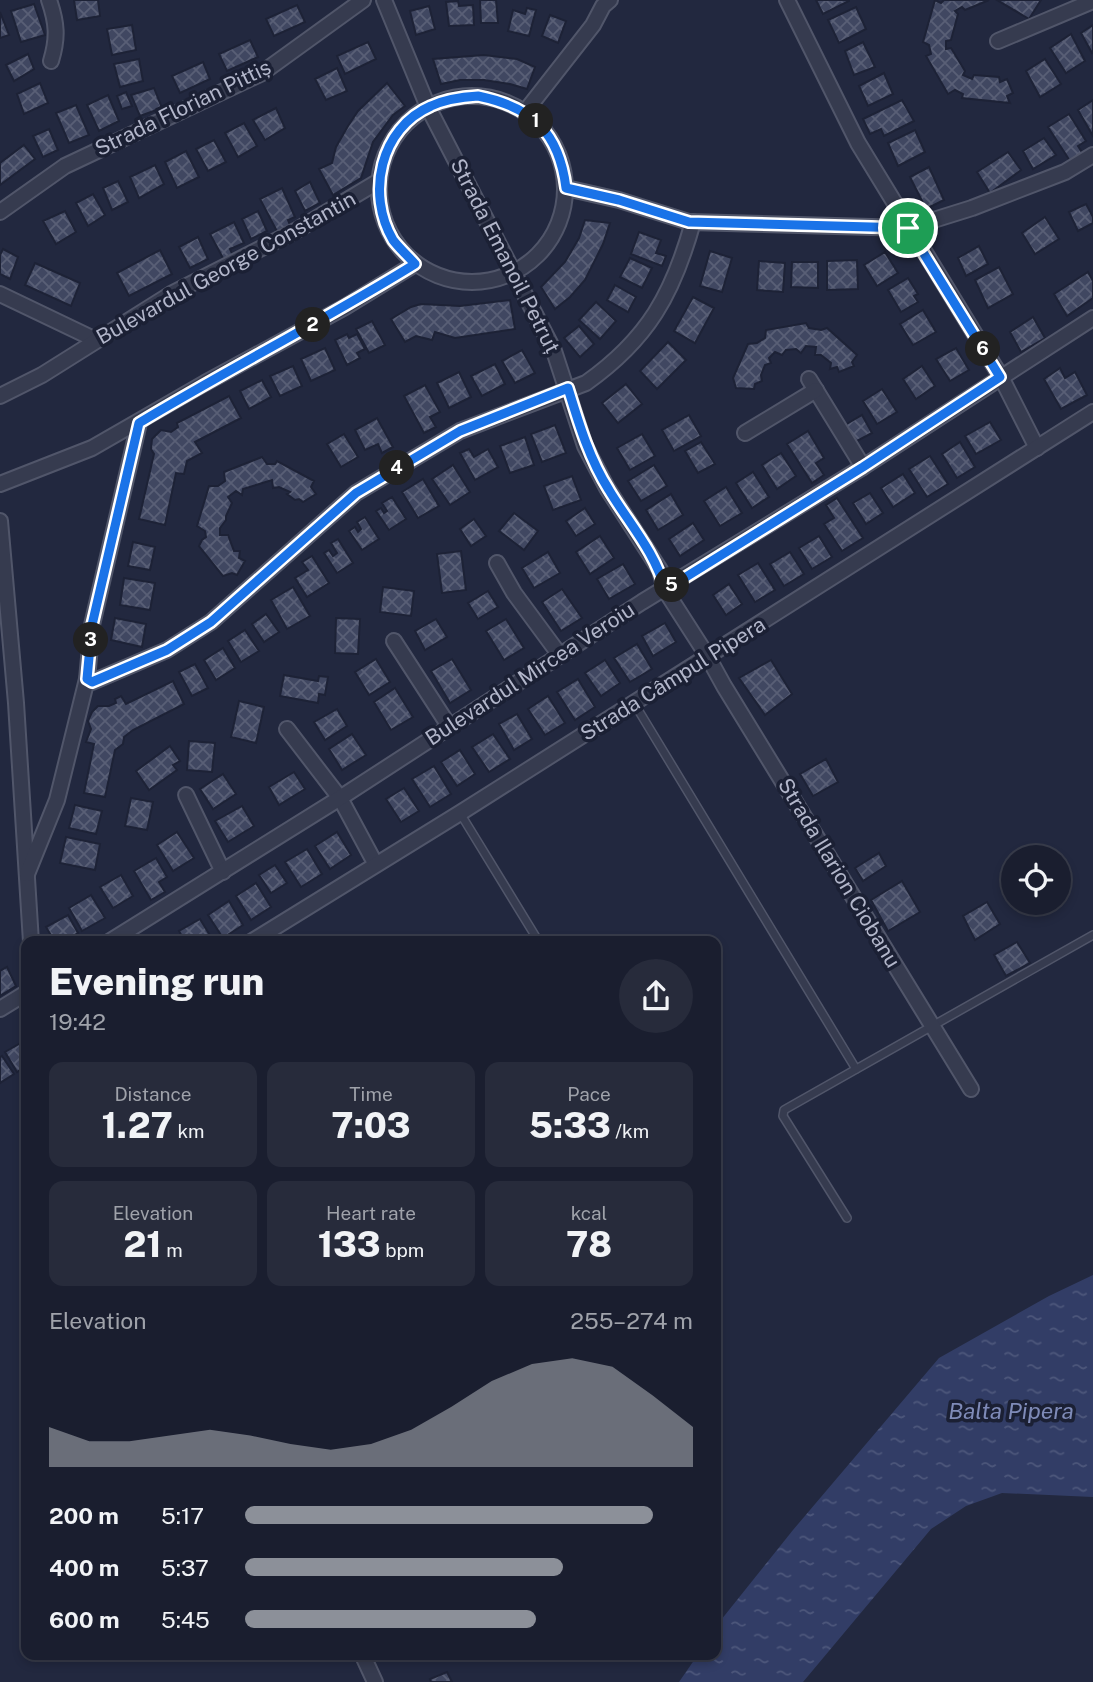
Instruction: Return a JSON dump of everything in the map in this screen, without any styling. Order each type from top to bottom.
[{"type":"street","points":[[49,0],[57,26],[58,41],[51,61]]},
{"type":"street","name":"Strada Florian Pittiș","points":[[0,212],[65,166],[262,73],[363,0]]},
{"type":"street","name":"Strada Emanoil Petruț","points":[[384,0],[428,107],[554,351],[585,446],[607,488],[660,570],[665,590],[708,657]]},
{"type":"street","points":[[787,0],[858,142],[1000,377],[1037,448]]},
{"type":"street","points":[[998,41],[1093,1]]},
{"type":"street","points":[[526,112],[593,25],[601,2]]},
{"type":"street","points":[[478,96],[503,101],[526,112],[542,127],[555,145],[563,166],[566,188],[563,214],[553,237],[536,258],[515,273],[490,281],[464,282],[438,276],[415,264],[394,241],[381,212],[379,181],[382,163],[400,130],[428,107],[452,98],[478,96]]},
{"type":"street","points":[[566,188],[619,200],[692,222],[908,228],[972,208],[1065,172],[1093,155]]},
{"type":"street","name":"Bulevardul George Constantin","points":[[0,396],[42,375],[171,294],[297,230],[379,181]]},
{"type":"street","points":[[87,679],[92,682],[167,650],[211,622],[356,493],[460,431],[586,383],[600,373],[658,313],[674,280],[692,222]]},
{"type":"street","points":[[0,484],[92,448],[345,307],[415,264]]},
{"type":"street","points":[[0,294],[96,340]]},
{"type":"street","name":"Bulevardul Mircea Veroiu","points":[[119,936],[340,798],[559,654],[863,467],[1093,318]]},
{"type":"street","points":[[745,433],[812,385],[863,467]]},
{"type":"street","name":"Strada Câmpul Pipera","points":[[260,936],[634,704],[1093,412]]},
{"type":"street","points":[[27,874],[57,800],[87,679],[92,625],[139,423]]},
{"type":"street","points":[[0,522],[16,703],[31,936]]},
{"type":"street","points":[[497,564],[514,593],[559,654]]},
{"type":"street","points":[[394,641],[449,726]]},
{"type":"street","name":"Strada Ilarion Ciobanu","points":[[708,657],[971,1089]]},
{"type":"street","points":[[0,707],[16,703]]},
{"type":"street","points":[[287,729],[340,798],[375,863]]},
{"type":"street","points":[[186,795],[223,872]]},
{"type":"street","points":[[0,1009],[21,996]]},
{"type":"street","points":[[365,1660],[375,1682]]},
{"type":"lane","points":[[634,704],[856,1069]]},
{"type":"lane","points":[[460,813],[535,936]]},
{"type":"lane","points":[[847,1218],[783,1113],[1093,935]]},
{"type":"water","name":"Balta Pipera","points":[[1093,1275],[1093,1497],[1002,1493],[966,1506],[931,1529],[803,1682],[679,1682],[694,1660],[721,1660],[721,1620],[793,1530],[939,1358],[1049,1296]]},
{"type":"building","points":[[74,0],[98,0],[100,16],[77,20]]},
{"type":"building","points":[[480,0],[496,0],[498,23],[481,23]]},
{"type":"building","points":[[816,0],[849,0],[849,1],[823,14]]},
{"type":"building","points":[[935,0],[941,3],[944,0],[989,0],[965,10],[962,7],[955,11],[958,14],[951,40],[946,41],[946,49],[951,48],[965,71],[963,75],[972,79],[974,75],[999,77],[1000,82],[1007,79],[1013,93],[1007,96],[1010,103],[962,98],[963,94],[955,90],[948,94],[926,56],[931,54],[929,45],[923,42]]},
{"type":"building","points":[[997,0],[1041,0],[1029,19]]},
{"type":"building","points":[[458,1],[459,6],[473,5],[474,25],[449,26],[446,2]]},
{"type":"building","points":[[34,4],[45,35],[21,42],[11,11]]},
{"type":"building","points":[[297,5],[305,22],[274,36],[266,19]]},
{"type":"building","points":[[429,6],[435,29],[416,35],[410,11]]},
{"type":"building","points":[[856,7],[866,29],[839,43],[828,20]]},
{"type":"building","points":[[527,8],[536,10],[529,36],[508,31],[513,10],[525,14]]},
{"type":"building","points":[[0,12],[9,35],[0,38]]},
{"type":"building","points":[[550,15],[566,21],[558,43],[542,36]]},
{"type":"building","points":[[132,25],[136,50],[112,55],[107,29]]},
{"type":"building","points":[[1093,25],[1093,52],[1092,53],[1081,33]]},
{"type":"building","points":[[1071,34],[1085,61],[1066,73],[1050,48]]},
{"type":"building","points":[[250,40],[258,57],[227,71],[219,54]]},
{"type":"building","points":[[368,42],[376,59],[345,74],[337,56]]},
{"type":"building","points":[[863,42],[875,67],[854,75],[845,51]]},
{"type":"building","points":[[28,54],[34,69],[14,81],[6,65]]},
{"type":"building","points":[[484,55],[517,59],[535,67],[527,89],[484,80],[460,80],[441,84],[433,59]]},
{"type":"building","points":[[139,59],[143,81],[120,87],[114,64]]},
{"type":"building","points":[[1045,59],[1061,84],[1040,97],[1026,71]]},
{"type":"building","points":[[203,62],[210,79],[180,93],[172,76]]},
{"type":"building","points":[[337,68],[347,91],[326,100],[315,79]]},
{"type":"building","points":[[884,73],[893,94],[868,106],[859,86]]},
{"type":"building","points":[[40,83],[48,103],[24,114],[17,94]]},
{"type":"building","points":[[387,83],[405,106],[393,115],[373,142],[361,178],[333,195],[319,169],[332,163],[336,147],[358,111]]},
{"type":"building","points":[[154,88],[162,108],[140,116],[131,95]]},
{"type":"building","points":[[126,92],[132,106],[122,109],[117,96]]},
{"type":"building","points":[[108,95],[119,121],[99,131],[87,105]]},
{"type":"building","points":[[902,100],[914,121],[884,136],[881,129],[870,134],[863,119]]},
{"type":"building","points":[[1093,100],[1093,136],[1078,110]]},
{"type":"building","points":[[76,105],[89,135],[69,143],[56,113]]},
{"type":"building","points":[[276,108],[285,128],[265,140],[253,120]]},
{"type":"building","points":[[1069,114],[1086,141],[1078,146],[1085,157],[1072,164],[1048,127]]},
{"type":"building","points":[[244,123],[257,146],[238,157],[225,133]]},
{"type":"building","points":[[49,129],[58,150],[43,157],[33,136]]},
{"type":"building","points":[[915,130],[925,152],[898,166],[888,143]]},
{"type":"building","points":[[1044,138],[1056,155],[1033,169],[1023,151]]},
{"type":"building","points":[[214,140],[226,162],[208,171],[196,149]]},
{"type":"building","points":[[24,145],[35,159],[0,185],[0,163]]},
{"type":"building","points":[[186,151],[199,177],[177,188],[165,162]]},
{"type":"building","points":[[1008,152],[1021,170],[990,193],[977,172]]},
{"type":"building","points":[[155,165],[164,184],[139,198],[130,177]]},
{"type":"building","points":[[929,167],[944,200],[926,209],[910,177]]},
{"type":"building","points":[[118,181],[128,202],[112,210],[103,188]]},
{"type":"building","points":[[310,182],[320,203],[305,211],[295,191]]},
{"type":"building","points":[[282,188],[295,217],[288,220],[292,230],[280,237],[260,199]]},
{"type":"building","points":[[93,194],[105,215],[88,226],[76,203]]},
{"type":"building","points":[[1086,204],[1093,223],[1078,231],[1069,212]]},
{"type":"building","points":[[65,211],[76,232],[56,244],[43,221]]},
{"type":"building","points":[[258,211],[267,231],[251,239],[242,219]]},
{"type":"building","points":[[1045,217],[1059,239],[1035,254],[1022,233]]},
{"type":"building","points":[[585,220],[610,223],[585,280],[555,309],[541,287],[565,262],[579,238]]},
{"type":"building","points":[[234,222],[244,243],[230,249],[233,256],[224,260],[210,234]]},
{"type":"building","points":[[639,232],[661,240],[656,253],[666,256],[662,266],[631,254]]},
{"type":"building","points":[[198,237],[208,259],[190,268],[179,247]]},
{"type":"building","points":[[979,246],[988,264],[966,276],[958,258]]},
{"type":"building","points":[[3,249],[18,257],[10,279],[0,274],[0,255]]},
{"type":"building","points":[[160,250],[172,274],[129,296],[117,273]]},
{"type":"building","points":[[710,251],[732,258],[722,292],[700,286]]},
{"type":"building","points":[[885,252],[898,273],[877,286],[864,265]]},
{"type":"building","points":[[630,258],[652,268],[642,288],[620,277]]},
{"type":"building","points":[[857,260],[858,289],[827,290],[827,261]]},
{"type":"building","points":[[759,261],[785,263],[783,292],[757,290]]},
{"type":"building","points":[[792,262],[818,262],[818,288],[791,287]]},
{"type":"building","points":[[35,263],[80,283],[71,306],[25,285]]},
{"type":"building","points":[[999,267],[1013,294],[988,308],[975,280]]},
{"type":"building","points":[[1088,272],[1093,281],[1093,298],[1067,316],[1054,294]]},
{"type":"building","points":[[908,278],[918,294],[914,296],[918,302],[901,312],[888,290]]},
{"type":"building","points":[[615,285],[636,297],[628,312],[607,300]]},
{"type":"building","points":[[693,297],[714,308],[695,343],[674,331]]},
{"type":"building","points":[[510,300],[515,329],[455,338],[435,332],[432,340],[416,336],[405,342],[391,319],[421,304],[460,306]]},
{"type":"building","points":[[596,302],[616,321],[600,339],[579,320]]},
{"type":"building","points":[[923,310],[936,332],[913,345],[900,324]]},
{"type":"building","points":[[1033,317],[1045,338],[1021,352],[1010,332]]},
{"type":"building","points":[[372,321],[385,345],[369,353],[356,329]]},
{"type":"building","points":[[806,323],[809,328],[827,328],[857,355],[852,362],[854,366],[839,372],[837,367],[830,369],[831,363],[821,355],[815,355],[816,347],[806,346],[801,353],[796,349],[786,350],[782,355],[775,352],[769,358],[771,363],[765,365],[762,381],[755,384],[754,389],[736,388],[733,378],[748,344],[765,338],[766,330]]},
{"type":"building","points":[[579,326],[594,344],[580,357],[564,338]]},
{"type":"building","points":[[347,334],[349,338],[357,334],[365,349],[357,353],[360,358],[347,365],[335,340]]},
{"type":"building","points":[[668,342],[686,360],[657,389],[640,371]]},
{"type":"building","points":[[325,348],[335,370],[311,381],[301,359]]},
{"type":"building","points":[[956,348],[969,370],[950,381],[936,359]]},
{"type":"building","points":[[522,350],[535,373],[515,383],[502,361]]},
{"type":"building","points":[[495,364],[505,384],[482,396],[471,376]]},
{"type":"building","points":[[293,366],[302,386],[280,396],[270,376]]},
{"type":"building","points":[[922,366],[935,386],[916,399],[903,379]]},
{"type":"building","points":[[1060,368],[1065,378],[1075,372],[1087,395],[1061,409],[1044,379]]},
{"type":"building","points":[[459,372],[471,397],[449,408],[437,383]]},
{"type":"building","points":[[262,380],[271,397],[249,409],[240,391]]},
{"type":"building","points":[[626,384],[642,404],[618,423],[602,403]]},
{"type":"building","points":[[425,385],[440,412],[430,417],[436,427],[424,433],[404,396]]},
{"type":"building","points":[[882,389],[897,412],[877,424],[863,401]]},
{"type":"building","points":[[229,396],[241,418],[195,442],[202,453],[187,461],[184,474],[176,473],[165,525],[139,519],[154,454],[151,449],[152,439],[161,430],[171,432],[178,427],[177,423]]},
{"type":"building","points":[[689,415],[701,436],[674,451],[662,430]]},
{"type":"building","points":[[862,415],[872,433],[855,442],[845,425]]},
{"type":"building","points":[[377,418],[393,447],[382,453],[378,444],[365,450],[355,430]]},
{"type":"building","points":[[990,422],[1001,440],[976,454],[965,436]]},
{"type":"building","points":[[555,425],[566,453],[542,462],[531,434]]},
{"type":"building","points":[[808,431],[824,458],[816,463],[824,475],[812,483],[787,444]]},
{"type":"building","points":[[344,434],[358,457],[341,467],[327,444]]},
{"type":"building","points":[[642,434],[655,456],[630,470],[617,448]]},
{"type":"building","points":[[525,437],[534,465],[510,473],[500,446]]},
{"type":"building","points":[[701,442],[715,464],[698,473],[685,451]]},
{"type":"building","points":[[960,442],[975,467],[957,478],[942,454]]},
{"type":"building","points":[[469,449],[474,457],[488,449],[498,467],[475,480],[460,453]]},
{"type":"building","points":[[781,453],[796,476],[777,489],[762,465]]},
{"type":"building","points":[[930,456],[948,484],[927,497],[909,469]]},
{"type":"building","points":[[262,457],[267,464],[275,464],[277,461],[314,481],[311,487],[316,494],[303,502],[295,500],[287,494],[290,492],[279,487],[273,488],[272,480],[243,489],[242,495],[236,491],[228,497],[232,503],[220,528],[220,535],[228,535],[234,551],[240,551],[239,558],[245,561],[237,575],[232,573],[223,576],[199,546],[206,537],[205,531],[197,526],[209,486],[218,486],[225,481],[224,472]]},
{"type":"building","points":[[453,465],[470,492],[450,505],[432,479]]},
{"type":"building","points":[[654,465],[667,486],[641,501],[628,481]]},
{"type":"building","points":[[753,472],[769,497],[752,508],[736,483]]},
{"type":"building","points":[[903,474],[915,493],[893,507],[881,488]]},
{"type":"building","points":[[572,476],[581,500],[553,510],[544,486]]},
{"type":"building","points":[[423,479],[439,506],[418,518],[402,492]]},
{"type":"building","points":[[726,487],[742,513],[720,526],[704,501]]},
{"type":"building","points":[[870,493],[883,513],[866,524],[853,503]]},
{"type":"building","points":[[671,494],[683,515],[658,530],[646,510]]},
{"type":"building","points":[[392,497],[406,519],[389,530],[376,511],[381,508],[384,513],[387,511],[382,503]]},
{"type":"building","points":[[837,498],[863,538],[842,551],[824,524],[834,518],[826,505]]},
{"type":"building","points":[[585,508],[595,524],[576,536],[566,521]]},
{"type":"building","points":[[514,513],[538,531],[524,550],[499,531]]},
{"type":"building","points":[[365,517],[379,539],[362,550],[349,531],[355,527],[358,532],[361,529],[357,522]]},
{"type":"building","points":[[474,519],[486,536],[471,546],[460,529]]},
{"type":"building","points":[[693,523],[704,540],[680,556],[669,539]]},
{"type":"building","points":[[600,536],[614,558],[590,574],[576,552]]},
{"type":"building","points":[[819,536],[832,557],[812,569],[799,548]]},
{"type":"building","points":[[338,539],[353,563],[337,573],[324,553],[329,550],[333,556],[337,553],[331,543]]},
{"type":"building","points":[[133,542],[155,547],[150,570],[128,566]]},
{"type":"building","points":[[461,551],[466,590],[442,593],[437,554]]},
{"type":"building","points":[[548,552],[560,573],[534,588],[522,568]]},
{"type":"building","points":[[790,552],[804,574],[784,586],[770,564]]},
{"type":"building","points":[[312,556],[329,583],[307,597],[295,578],[308,570],[302,562]]},
{"type":"building","points":[[758,563],[775,590],[755,602],[738,575]]},
{"type":"building","points":[[623,564],[635,584],[609,599],[597,579]]},
{"type":"building","points":[[124,578],[155,583],[150,610],[120,605]]},
{"type":"building","points":[[729,584],[742,604],[726,615],[713,595]]},
{"type":"building","points":[[293,587],[310,616],[287,629],[271,600]]},
{"type":"building","points":[[383,587],[414,591],[411,616],[380,612]]},
{"type":"building","points":[[562,589],[582,618],[561,631],[542,602]]},
{"type":"building","points":[[488,591],[498,607],[478,619],[468,603]]},
{"type":"building","points":[[266,614],[279,632],[264,642],[252,624]]},
{"type":"building","points":[[115,618],[146,624],[142,647],[111,640]]},
{"type":"building","points":[[336,618],[360,619],[358,654],[335,653]]},
{"type":"building","points":[[436,619],[447,637],[425,650],[415,631]]},
{"type":"building","points":[[506,619],[524,648],[504,660],[486,631]]},
{"type":"building","points":[[665,623],[676,642],[653,656],[642,636]]},
{"type":"building","points":[[245,630],[259,651],[241,662],[228,641]]},
{"type":"building","points":[[637,644],[652,669],[630,682],[614,658]]},
{"type":"building","points":[[223,648],[235,668],[216,680],[204,660]]},
{"type":"building","points":[[376,659],[390,682],[369,695],[355,672]]},
{"type":"building","points":[[452,659],[471,690],[450,703],[431,671]]},
{"type":"building","points":[[605,660],[620,683],[601,696],[585,673]]},
{"type":"building","points":[[771,660],[792,694],[765,715],[739,678]]},
{"type":"building","points":[[195,664],[208,688],[192,696],[179,672]]},
{"type":"building","points":[[284,675],[318,681],[319,676],[328,677],[325,695],[319,694],[318,703],[280,696]]},
{"type":"building","points":[[578,679],[595,707],[575,720],[557,692]]},
{"type":"building","points":[[173,681],[184,704],[124,737],[123,744],[115,750],[105,797],[84,793],[94,744],[86,742],[91,729],[88,721],[92,712],[98,706],[116,703],[115,699],[121,696],[126,704]]},
{"type":"building","points":[[395,688],[413,717],[391,730],[374,702]]},
{"type":"building","points":[[548,696],[565,723],[545,735],[528,709]]},
{"type":"building","points":[[239,701],[264,707],[256,743],[231,737]]},
{"type":"building","points":[[337,709],[347,726],[325,740],[314,722]]},
{"type":"building","points":[[517,714],[532,739],[514,750],[499,724]]},
{"type":"building","points":[[352,734],[366,755],[342,770],[329,749]]},
{"type":"building","points":[[493,734],[510,759],[489,772],[472,747]]},
{"type":"building","points":[[189,741],[215,743],[212,772],[187,770]]},
{"type":"building","points":[[170,746],[180,761],[173,765],[177,770],[149,790],[136,771]]},
{"type":"building","points":[[460,750],[475,774],[457,786],[441,762]]},
{"type":"building","points":[[826,759],[838,782],[813,796],[800,774]]},
{"type":"building","points":[[434,766],[451,794],[430,807],[412,779]]},
{"type":"building","points":[[294,772],[305,789],[279,805],[269,787]]},
{"type":"building","points":[[223,774],[236,794],[213,809],[200,789]]},
{"type":"building","points":[[404,788],[419,811],[401,822],[386,799]]},
{"type":"building","points":[[131,798],[153,802],[147,830],[125,826]]},
{"type":"building","points":[[75,805],[102,811],[96,834],[69,828]]},
{"type":"building","points":[[242,806],[254,826],[228,842],[215,821]]},
{"type":"building","points":[[177,832],[194,858],[173,871],[157,845]]},
{"type":"building","points":[[337,832],[351,855],[330,869],[315,846]]},
{"type":"building","points":[[66,837],[100,844],[95,870],[60,863]]},
{"type":"building","points":[[307,849],[322,874],[301,887],[285,862]]},
{"type":"building","points":[[879,853],[886,866],[863,881],[855,868]]},
{"type":"building","points":[[156,858],[167,877],[159,882],[165,892],[151,900],[134,871]]},
{"type":"building","points":[[275,865],[287,883],[271,893],[259,875]]},
{"type":"building","points":[[121,875],[133,896],[113,908],[100,887]]},
{"type":"building","points":[[902,881],[920,912],[888,931],[871,900]]},
{"type":"building","points":[[256,883],[271,907],[251,920],[236,896]]},
{"type":"building","points":[[91,895],[105,918],[82,931],[69,908]]},
{"type":"building","points":[[229,901],[243,925],[222,936],[208,915]]},
{"type":"building","points":[[987,902],[1000,924],[975,940],[963,916]]},
{"type":"building","points":[[68,915],[78,933],[73,936],[51,936],[46,927]]},
{"type":"building","points":[[200,919],[210,936],[182,936],[179,931]]},
{"type":"building","points":[[1017,942],[1030,963],[1006,976],[994,955]]},
{"type":"building","points":[[7,967],[16,986],[0,996],[0,971]]},
{"type":"building","points":[[21,1043],[21,1069],[17,1072],[5,1052]]},
{"type":"building","points":[[2,1056],[14,1074],[0,1083],[0,1057]]},
{"type":"building","points":[[447,1672],[452,1682],[431,1682],[430,1679]]},
{"type":"route","points":[[478,96],[503,101],[526,112],[542,127],[555,145],[563,166],[566,188],[619,200],[689,222],[908,228],[1000,377],[863,467],[665,590],[660,570],[607,488],[585,446],[568,388],[460,431],[419,454],[356,493],[211,622],[167,650],[92,682],[87,679],[92,625],[139,423],[205,383],[345,307],[415,264],[394,241],[381,212],[379,181],[389,146],[413,117],[428,107],[452,98],[478,96]]}]
